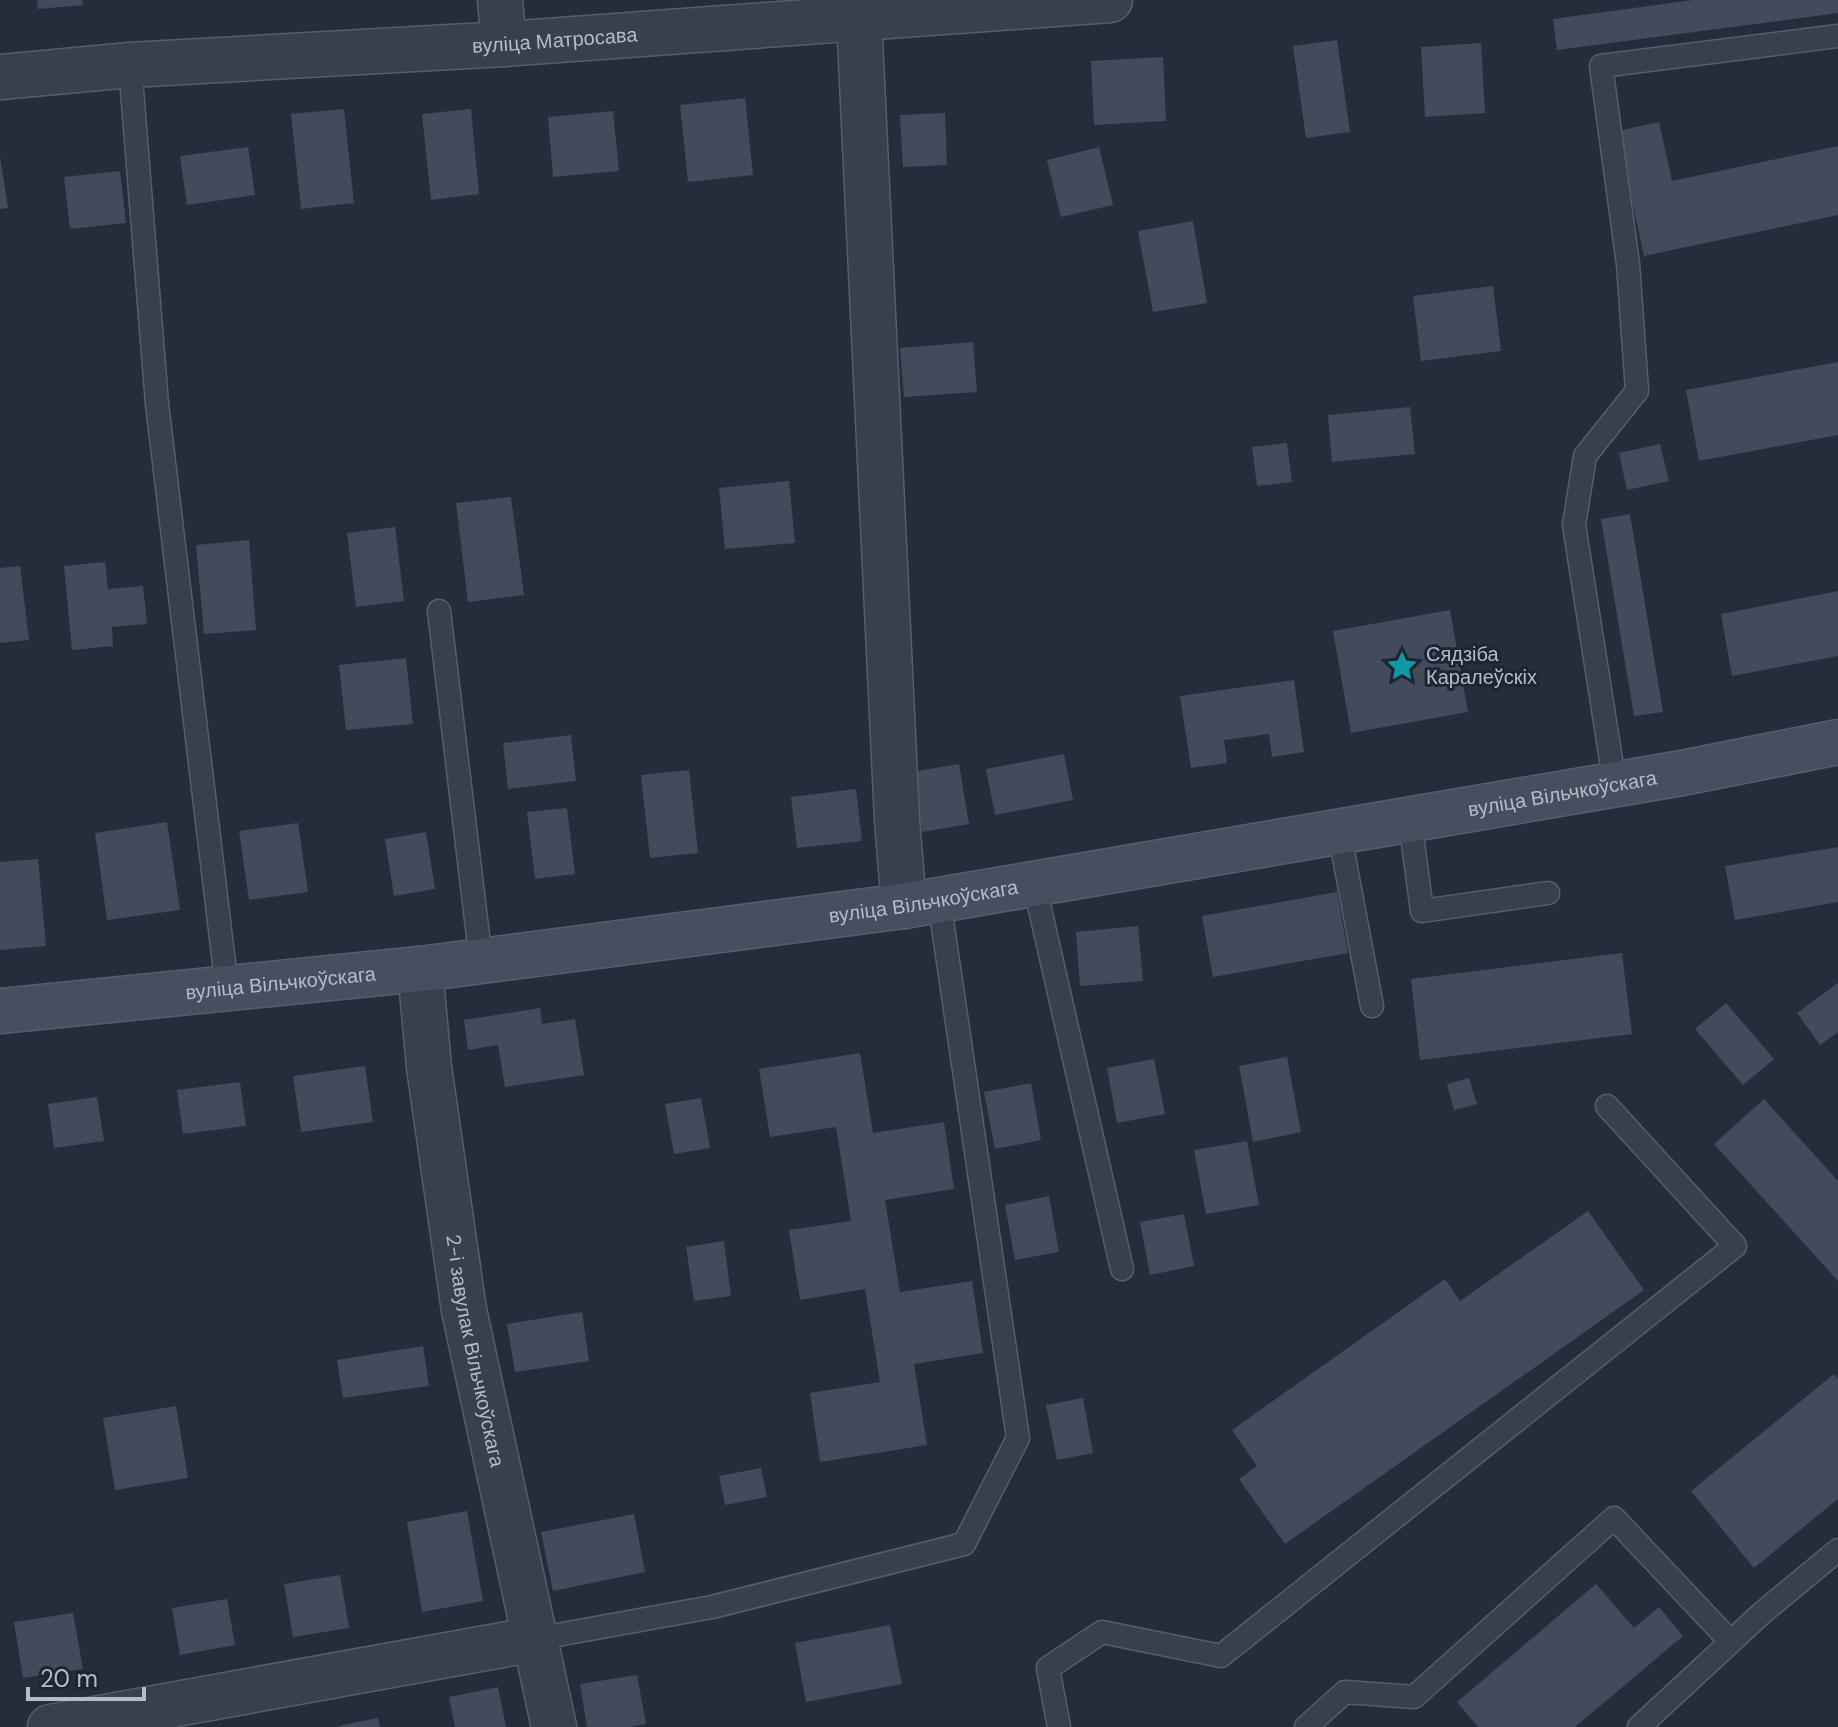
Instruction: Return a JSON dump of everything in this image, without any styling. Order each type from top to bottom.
[{"type":"main road","name":"вуліца Вільчкоўскага","points":[[0,1011],[420,969],[922,903],[1615,785],[1838,742]]},
{"type":"street","points":[[500,0],[504,44]]},
{"type":"street","name":"вуліца Матросава","points":[[0,77],[130,65],[504,44],[1110,0]]},
{"type":"street","points":[[859,18],[897,820],[922,903]]},
{"type":"street","name":"2-і завулак Вільчкоўскага","points":[[420,969],[429,1067],[464,1310],[554,1727]]},
{"type":"street","points":[[50,1727],[535,1639]]},
{"type":"lane","points":[[1615,785],[1574,525],[1585,456],[1637,391],[1628,264],[1601,66],[1838,36]]},
{"type":"lane","points":[[130,65],[157,404],[227,988]]},
{"type":"lane","points":[[439,611],[481,961]]},
{"type":"lane","points":[[1410,820],[1422,911],[1548,893]]},
{"type":"lane","points":[[1339,831],[1372,1006]]},
{"type":"lane","points":[[1034,883],[1122,1269]]},
{"type":"lane","points":[[535,1639],[712,1607],[964,1544],[1018,1438],[922,903]]},
{"type":"lane","points":[[1059,1727],[1048,1668],[1102,1632],[1221,1656],[1735,1246],[1607,1106]]},
{"type":"lane","points":[[1306,1727],[1345,1692],[1414,1697],[1614,1518],[1730,1641]]},
{"type":"lane","points":[[1639,1727],[1730,1641],[1838,1550]]},
{"type":"building","points":[[37,0],[82,0],[83,5],[38,9]]},
{"type":"building","points":[[1693,0],[1838,0],[1838,13],[1557,50],[1553,19]]},
{"type":"building","points":[[1337,40],[1350,132],[1306,138],[1293,46]]},
{"type":"building","points":[[1481,43],[1485,113],[1425,117],[1421,47]]},
{"type":"building","points":[[1163,57],[1166,121],[1094,125],[1091,61]]},
{"type":"building","points":[[745,98],[753,175],[688,182],[680,105]]},
{"type":"building","points":[[344,109],[354,203],[301,209],[291,114]]},
{"type":"building","points":[[471,109],[479,194],[431,200],[422,114]]},
{"type":"building","points":[[613,111],[619,171],[553,177],[548,117]]},
{"type":"building","points":[[945,113],[947,165],[903,167],[900,115]]},
{"type":"building","points":[[1659,122],[1672,181],[1838,146],[1838,215],[1644,256],[1617,131]]},
{"type":"building","points":[[248,147],[255,195],[187,205],[180,156]]},
{"type":"building","points":[[1099,147],[1113,205],[1061,217],[1047,160]]},
{"type":"building","points":[[0,156],[8,208],[0,209]]},
{"type":"building","points":[[120,171],[126,223],[70,229],[64,177]]},
{"type":"building","points":[[1193,221],[1207,303],[1153,312],[1138,231]]},
{"type":"building","points":[[1493,286],[1501,351],[1421,361],[1413,296]]},
{"type":"building","points":[[973,342],[977,392],[904,397],[900,348]]},
{"type":"building","points":[[1838,362],[1838,435],[1699,461],[1686,390]]},
{"type":"building","points":[[1410,407],[1415,454],[1332,462],[1328,415]]},
{"type":"building","points":[[1287,443],[1292,482],[1257,486],[1252,447]]},
{"type":"building","points":[[1660,444],[1669,481],[1627,490],[1619,453]]},
{"type":"building","points":[[789,481],[795,543],[725,549],[719,488]]},
{"type":"building","points":[[511,497],[524,595],[468,602],[456,503]]},
{"type":"building","points":[[1630,514],[1663,712],[1634,716],[1601,519]]},
{"type":"building","points":[[395,527],[404,601],[356,607],[347,533]]},
{"type":"building","points":[[249,540],[256,630],[204,634],[196,545]]},
{"type":"building","points":[[105,562],[108,589],[143,586],[147,624],[112,627],[113,646],[72,650],[64,566]]},
{"type":"building","points":[[20,566],[29,640],[0,643],[0,568]]},
{"type":"building","points":[[1838,591],[1838,656],[1732,676],[1721,614]]},
{"type":"building","points":[[1450,610],[1468,712],[1351,733],[1333,631]]},
{"type":"building","points":[[406,658],[413,724],[346,730],[339,665]]},
{"type":"building","points":[[1294,680],[1304,752],[1272,757],[1269,734],[1224,740],[1227,763],[1191,768],[1180,696]]},
{"type":"building","points":[[571,735],[576,781],[508,789],[503,743]]},
{"type":"building","points":[[1064,754],[1073,800],[995,815],[986,769]]},
{"type":"building","points":[[959,764],[969,824],[922,832],[912,772]]},
{"type":"building","points":[[689,770],[698,853],[650,858],[641,775]]},
{"type":"building","points":[[856,789],[862,841],[797,848],[791,797]]},
{"type":"building","points":[[567,808],[575,874],[535,879],[527,812]]},
{"type":"building","points":[[167,822],[180,910],[107,920],[95,833]]},
{"type":"building","points":[[298,823],[308,892],[249,900],[239,831]]},
{"type":"building","points":[[426,832],[435,889],[394,896],[385,839]]},
{"type":"building","points":[[1838,847],[1838,902],[1735,920],[1725,866]]},
{"type":"building","points":[[38,859],[46,946],[0,950],[0,862]]},
{"type":"building","points":[[1337,892],[1348,953],[1213,977],[1202,916]]},
{"type":"building","points":[[1138,926],[1143,981],[1080,986],[1076,932]]},
{"type":"building","points":[[1622,953],[1632,1034],[1420,1060],[1411,979]]},
{"type":"building","points":[[1838,983],[1838,1032],[1820,1045],[1797,1013]]},
{"type":"building","points":[[1726,1003],[1774,1059],[1743,1085],[1695,1029]]},
{"type":"building","points":[[540,1008],[542,1024],[575,1019],[584,1075],[505,1087],[498,1045],[468,1050],[464,1020]]},
{"type":"building","points":[[860,1053],[873,1133],[944,1122],[954,1189],[885,1200],[900,1292],[972,1281],[983,1353],[914,1364],[927,1445],[820,1462],[810,1393],[880,1382],[865,1289],[800,1300],[789,1230],[851,1221],[836,1127],[770,1137],[759,1069]]},
{"type":"building","points":[[1287,1057],[1301,1132],[1253,1142],[1239,1066]]},
{"type":"building","points":[[1154,1059],[1165,1114],[1117,1123],[1107,1068]]},
{"type":"building","points":[[365,1066],[373,1122],[301,1132],[293,1076]]},
{"type":"building","points":[[1469,1078],[1477,1104],[1454,1110],[1447,1084]]},
{"type":"building","points":[[240,1082],[246,1126],[183,1134],[177,1090]]},
{"type":"building","points":[[1031,1083],[1041,1140],[995,1149],[984,1092]]},
{"type":"building","points":[[97,1097],[104,1141],[54,1148],[48,1104]]},
{"type":"building","points":[[701,1098],[710,1148],[674,1154],[665,1104]]},
{"type":"building","points":[[1764,1099],[1838,1181],[1838,1281],[1714,1144]]},
{"type":"building","points":[[1247,1141],[1259,1205],[1206,1214],[1194,1150]]},
{"type":"building","points":[[1049,1196],[1059,1252],[1015,1260],[1005,1205]]},
{"type":"building","points":[[1588,1211],[1644,1290],[1285,1544],[1239,1479],[1257,1466],[1232,1430],[1445,1279],[1460,1301]]},
{"type":"building","points":[[1184,1214],[1194,1266],[1150,1275],[1140,1222]]},
{"type":"building","points":[[724,1241],[731,1296],[694,1301],[686,1247]]},
{"type":"building","points":[[582,1312],[589,1361],[515,1372],[507,1324]]},
{"type":"building","points":[[423,1346],[429,1386],[343,1398],[337,1360]]},
{"type":"building","points":[[1834,1374],[1838,1379],[1838,1499],[1754,1568],[1691,1491]]},
{"type":"building","points":[[1083,1398],[1093,1453],[1057,1460],[1046,1405]]},
{"type":"building","points":[[176,1406],[188,1478],[115,1490],[103,1418]]},
{"type":"building","points":[[761,1468],[767,1497],[725,1505],[719,1476]]},
{"type":"building","points":[[467,1511],[483,1601],[422,1612],[407,1522]]},
{"type":"building","points":[[634,1514],[645,1572],[553,1591],[541,1532]]},
{"type":"building","points":[[340,1575],[349,1628],[293,1637],[284,1584]]},
{"type":"building","points":[[1596,1584],[1634,1628],[1659,1607],[1683,1636],[1575,1727],[1478,1727],[1457,1702]]},
{"type":"building","points":[[227,1599],[235,1645],[180,1655],[172,1608]]},
{"type":"building","points":[[73,1613],[83,1669],[23,1678],[14,1622]]},
{"type":"building","points":[[890,1625],[902,1684],[806,1702],[795,1643]]},
{"type":"building","points":[[637,1675],[646,1724],[587,1727],[580,1684]]},
{"type":"building","points":[[498,1687],[506,1727],[455,1727],[449,1697]]},
{"type":"building","points":[[378,1718],[380,1727],[338,1727],[338,1726]]},
{"type":"place","name":"Сядзіба Каралеўскіх","points":[[1402,666]]}]
